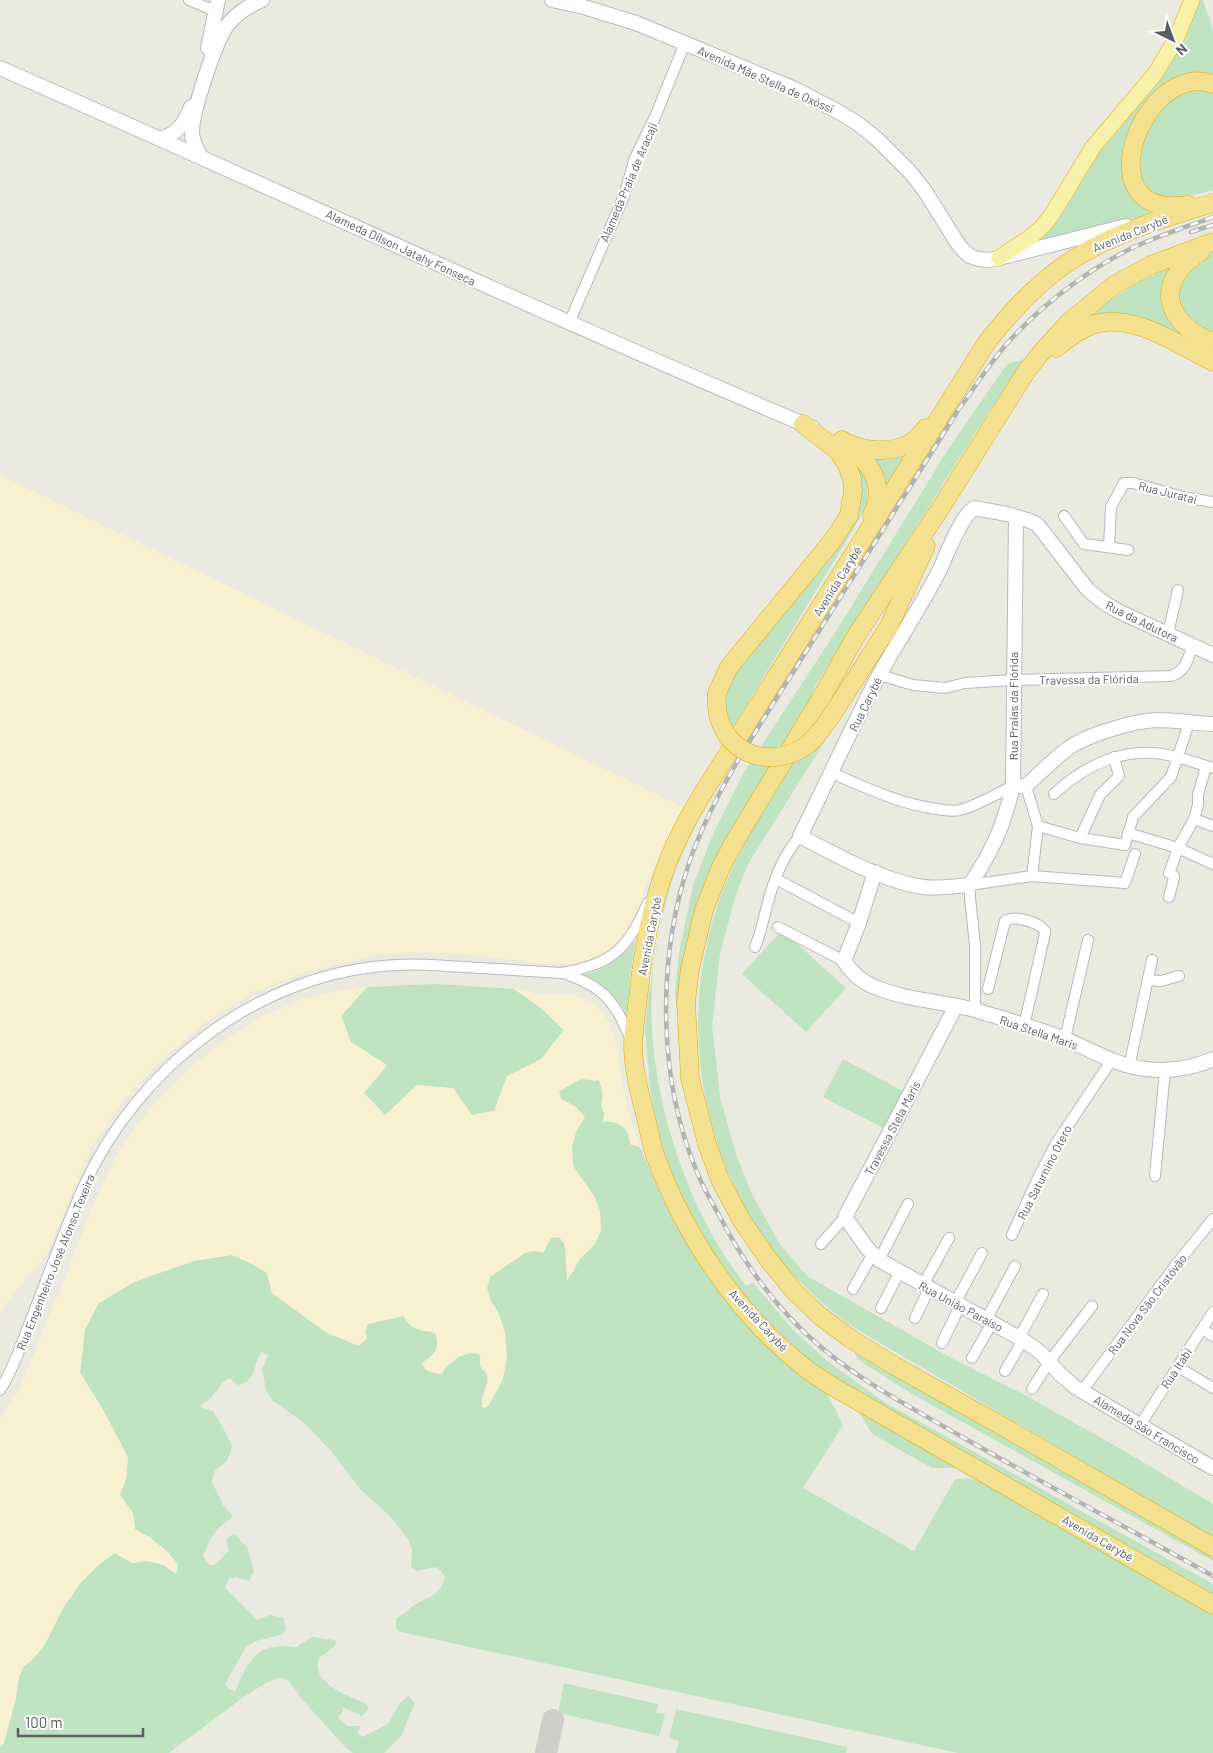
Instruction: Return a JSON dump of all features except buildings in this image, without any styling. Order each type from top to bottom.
[{"type":"highway","points":[[1213,84],[1191,81],[1175,88],[1161,99],[1144,121],[1138,133],[1133,146],[1130,168],[1131,176],[1140,192],[1155,203],[1172,206],[1213,202]]},
{"type":"highway","name":"Avenida Carybé","points":[[1213,202],[1111,239],[1075,258],[1056,271],[1024,299],[987,342],[694,807],[675,845],[657,893],[646,939],[633,1045],[638,1086],[654,1154],[676,1206],[690,1232],[717,1273],[748,1313],[780,1346],[804,1367],[851,1397],[1213,1605]]},
{"type":"highway","points":[[1213,242],[1182,265],[1171,285],[1170,296],[1175,313],[1181,321],[1197,335],[1213,344]]},
{"type":"highway","points":[[1213,242],[1151,265],[1114,285],[1069,322],[1053,338],[1026,372],[940,509],[856,636],[810,717],[732,846],[711,890],[704,910],[690,969],[686,1002],[690,1078],[706,1144],[722,1182],[742,1221],[768,1259],[794,1290],[820,1316],[851,1339],[1213,1548]]},
{"type":"highway","points":[[1026,372],[1080,330],[1096,324],[1110,322],[1123,322],[1142,327],[1213,362]]},
{"type":"highway","points":[[837,443],[860,449],[877,450],[898,447],[911,442],[931,424],[959,386]]},
{"type":"highway","points":[[803,424],[860,455],[873,472],[878,495],[876,506],[837,572],[828,589],[825,600]]},
{"type":"highway","points":[[837,443],[848,465],[852,479],[853,491],[849,515],[833,540],[729,667],[717,693],[716,707],[722,727],[736,745],[746,752],[755,756],[779,757],[791,754],[813,740],[836,709],[889,626],[940,509]]},
{"type":"main road","points":[[999,258],[1029,238],[1051,216],[1093,147],[1159,68],[1176,40],[1192,0]]},
{"type":"street","points":[[161,139],[178,130],[187,118],[218,6],[189,0]]},
{"type":"street","points":[[201,158],[192,133],[193,120],[213,54],[227,25],[240,11],[255,0]]},
{"type":"street","points":[[240,11],[262,0]]},
{"type":"street","name":"Avenida Mãe Stella de Oxóssi","points":[[552,0],[612,15],[685,43],[795,90],[858,123],[910,172],[925,191],[958,244],[970,256],[978,259],[999,258],[1185,211]]},
{"type":"street","name":"Alameda Praia de Aracaji","points":[[570,321],[624,196],[636,158],[685,43]]},
{"type":"street","name":"Alameda Dilson Jatahy Fonseca","points":[[0,68],[476,282],[570,321],[803,424]]},
{"type":"street","points":[[178,130],[181,135],[186,136],[192,133]]},
{"type":"street","name":"Rua Juratai","points":[[1108,547],[1111,507],[1124,483],[1133,483],[1183,497],[1213,502]]},
{"type":"street","name":"Rua Carybé","points":[[755,947],[762,932],[766,910],[776,879],[789,850],[800,836],[880,675],[920,607],[950,550],[962,522],[970,510],[975,508],[1016,517]]},
{"type":"street","points":[[1064,516],[1084,544],[1128,550]]},
{"type":"street","name":"Rua da Adutora","points":[[1016,517],[1037,524],[1088,590],[1096,597],[1120,612],[1213,655]]},
{"type":"street","name":"Rua Praias da Flórida","points":[[970,885],[994,845],[1019,786],[1013,680],[1016,517]]},
{"type":"street","points":[[1168,633],[1178,590]]},
{"type":"street","name":"Travessa da Flórida","points":[[880,675],[913,685],[945,688],[965,684],[1013,680],[1171,676],[1179,673],[1185,666],[1193,645]]},
{"type":"street","points":[[832,773],[897,800],[931,808],[952,811],[960,810],[1019,786],[1067,749],[1080,742],[1141,721],[1157,720],[1213,724]]},
{"type":"street","points":[[1038,826],[1080,838],[1125,845],[1133,817],[1171,777],[1179,758],[1188,723]]},
{"type":"street","points":[[1054,794],[1079,775],[1123,754],[1154,754],[1179,758],[1209,767],[1198,795],[1198,805],[1194,819],[1178,848],[1169,872],[1174,876],[1169,897]]},
{"type":"street","points":[[1080,838],[1100,795],[1118,778],[1114,757]]},
{"type":"street","points":[[1019,786],[1038,826],[1032,876]]},
{"type":"street","points":[[1194,819],[1213,826]]},
{"type":"street","points":[[1128,833],[1178,848],[1213,864]]},
{"type":"street","points":[[800,836],[875,872],[925,888],[970,885],[1032,876],[1126,882],[1135,854]]},
{"type":"street","name":"Rua Engenheiro José Afonso Texeira","points":[[562,973],[585,968],[604,961],[627,943],[636,929],[666,866]]},
{"type":"street","points":[[778,927],[844,961],[859,923],[875,872]]},
{"type":"street","points":[[776,879],[859,923]]},
{"type":"street","points":[[970,885],[975,945],[975,1010]]},
{"type":"street","points":[[988,989],[1005,921],[1013,918],[1040,925],[1045,931],[1044,938],[1024,1026]]},
{"type":"street","points":[[1065,1039],[1088,940]]},
{"type":"street","points":[[1129,1066],[1152,960]]},
{"type":"street","name":"Rua Stella Maris","points":[[844,961],[859,979],[875,988],[975,1010],[1065,1039],[1110,1060],[1129,1066],[1165,1070],[1192,1066],[1213,1059]]},
{"type":"street","name":"Rua Engenheiro José Afonso Texeira","points":[[0,1390],[15,1361],[71,1215],[98,1157],[129,1110],[152,1082],[199,1040],[225,1022],[280,993],[312,981],[368,968],[420,964],[562,973],[580,979],[598,988],[608,997],[626,1025],[633,1045]]},
{"type":"street","points":[[1148,980],[1161,981],[1179,976]]},
{"type":"street","name":"Travessa Stela Maris","points":[[822,1244],[845,1217],[956,1006]]},
{"type":"street","name":"Rua Saturnino Otero","points":[[1012,1235],[1055,1145],[1110,1060]]},
{"type":"street","points":[[1154,1176],[1165,1070]]},
{"type":"street","points":[[853,1289],[876,1257],[908,1204]]},
{"type":"street","name":"Rua União Paraíso","points":[[845,1217],[876,1257],[899,1272],[1021,1339],[1040,1352],[1070,1384],[1082,1391]]},
{"type":"street","name":"Rua Nova São Cristóvão","points":[[1082,1391],[1175,1266],[1213,1219]]},
{"type":"street","points":[[915,1318],[926,1287],[949,1238]]},
{"type":"street","points":[[942,1343],[982,1253]]},
{"type":"street","points":[[972,1358],[1015,1266]]},
{"type":"street","points":[[881,1308],[899,1272]]},
{"type":"street","points":[[1005,1371],[1043,1294]]},
{"type":"street","points":[[1032,1389],[1049,1362],[1092,1306]]},
{"type":"street","name":"Rua Itabi","points":[[1140,1425],[1213,1312]]},
{"type":"street","points":[[1202,1329],[1213,1336]]},
{"type":"street","points":[[1178,1367],[1213,1388]]},
{"type":"street","name":"Alameda São Francisco","points":[[1082,1391],[1213,1468]]},
{"type":"green space","points":[[1199,0],[1203,0],[1213,30],[1213,78],[1183,78],[1124,157],[1161,212],[1033,243],[1094,155],[1174,55],[1192,21]]},
{"type":"green space","points":[[1180,89],[1213,89],[1213,190],[1172,201],[1152,195],[1133,165],[1142,131]]},
{"type":"green space","points":[[1213,253],[1213,339],[1176,306],[1181,273],[1202,258]]},
{"type":"green space","points":[[1172,267],[1164,283],[1213,351],[1213,354],[1090,317],[1110,300],[1141,281]]},
{"type":"green space","points":[[1025,359],[988,413],[816,685],[805,710],[737,820],[719,856],[680,1039],[675,994],[679,953],[693,885],[714,832],[744,772],[833,636],[949,448],[1007,364]]},
{"type":"green space","points":[[909,449],[881,494],[866,456]]},
{"type":"green space","points":[[855,464],[864,475],[868,487],[866,507],[731,731],[722,702],[734,675],[839,544]]},
{"type":"green space","points":[[828,736],[748,864],[735,897],[720,954],[712,1026],[720,1097],[737,1157],[751,1192],[779,1243],[807,1276],[953,1359],[1023,1394],[1213,1504],[1213,1538],[853,1327],[826,1306],[788,1269],[756,1228],[741,1202],[714,1132],[704,1090],[699,1046],[699,1003],[704,960],[714,918],[728,877],[748,837],[789,767],[813,752]]},
{"type":"green space","points":[[712,795],[685,847],[668,895],[654,964],[652,1024],[655,1064],[674,1144],[687,1183],[704,1220],[724,1255],[746,1286],[753,1283],[792,1329],[826,1360],[884,1402],[1213,1584],[1213,1599],[829,1376],[781,1338],[727,1278],[687,1212],[667,1162],[658,1133],[651,1097],[645,1029],[649,992],[663,910],[672,876],[697,820]]},
{"type":"green space","points":[[782,930],[846,988],[806,1032],[742,974]]},
{"type":"green space","points":[[635,942],[630,978],[628,1016],[610,991],[584,975],[612,963]]},
{"type":"green space","points":[[436,984],[514,989],[541,1008],[564,1030],[541,1059],[507,1076],[494,1111],[472,1115],[453,1088],[385,1115],[364,1093],[387,1065],[351,1042],[341,1016],[367,987]]},
{"type":"green space","points":[[843,1059],[905,1092],[885,1129],[823,1097]]},
{"type":"green space","points":[[583,1079],[599,1080],[603,1111],[628,1132],[630,1142],[635,1146],[638,1145],[641,1149],[661,1196],[689,1245],[823,1385],[843,1425],[803,1488],[914,1551],[955,1479],[963,1478],[977,1481],[1213,1609],[1213,1753],[958,1753],[401,1632],[396,1628],[396,1618],[436,1593],[445,1577],[436,1567],[417,1571],[411,1567],[412,1550],[408,1539],[390,1516],[361,1490],[331,1451],[303,1422],[273,1401],[266,1390],[262,1369],[268,1355],[262,1352],[249,1380],[238,1385],[230,1378],[222,1383],[212,1397],[200,1406],[213,1411],[232,1447],[227,1461],[215,1470],[212,1482],[223,1505],[233,1516],[215,1533],[203,1556],[209,1565],[214,1565],[229,1551],[226,1540],[234,1533],[248,1549],[254,1572],[249,1581],[235,1577],[229,1579],[225,1588],[257,1620],[270,1615],[283,1618],[286,1628],[283,1634],[256,1641],[246,1647],[225,1684],[228,1688],[235,1691],[250,1662],[255,1656],[268,1648],[296,1647],[312,1637],[335,1640],[334,1647],[319,1658],[318,1667],[320,1675],[332,1687],[366,1704],[369,1708],[362,1716],[342,1707],[343,1712],[338,1718],[347,1726],[360,1726],[358,1734],[363,1737],[388,1724],[401,1702],[408,1696],[415,1703],[401,1736],[384,1753],[353,1753],[346,1748],[301,1698],[289,1681],[280,1677],[245,1696],[169,1753],[0,1753],[0,1747],[4,1743],[16,1698],[19,1676],[24,1666],[44,1646],[65,1605],[82,1581],[115,1553],[132,1563],[147,1561],[164,1565],[176,1574],[151,1538],[135,1529],[133,1513],[120,1495],[126,1479],[128,1457],[102,1408],[80,1373],[85,1329],[99,1303],[134,1282],[193,1261],[232,1255],[267,1273],[272,1293],[327,1333],[353,1342],[365,1332],[368,1324],[403,1316],[415,1328],[436,1334],[437,1348],[422,1363],[438,1374],[462,1356],[473,1353],[479,1354],[488,1379],[481,1402],[485,1408],[499,1314],[490,1300],[487,1288],[490,1277],[525,1253],[534,1251],[551,1238],[559,1237],[564,1244],[572,1274],[579,1260],[595,1244],[600,1211],[594,1196],[573,1166],[572,1147],[581,1120],[576,1107],[561,1099],[559,1092]]},
{"type":"green space","points":[[853,1348],[1022,1448],[1213,1557],[1213,1561],[912,1394],[857,1359]]},
{"type":"green space","points":[[856,1407],[965,1468],[932,1468],[872,1434]]},
{"type":"green space","points":[[564,1683],[658,1704],[656,1713],[665,1714],[659,1736],[558,1713]]},
{"type":"green space","points":[[676,1709],[847,1747],[846,1753],[676,1753],[679,1741],[669,1738]]},
{"type":"sand","points":[[0,475],[685,808],[652,870],[634,923],[622,939],[608,952],[592,960],[575,964],[547,964],[458,954],[419,952],[374,955],[306,972],[251,993],[199,1027],[162,1060],[125,1099],[92,1146],[47,1254],[6,1303],[0,1316]]},
{"type":"sand","points":[[367,987],[341,1016],[351,1042],[387,1065],[364,1093],[385,1115],[417,1085],[453,1088],[472,1115],[494,1111],[507,1076],[541,1059],[564,1030],[541,1008],[514,989],[542,994],[574,995],[594,1003],[608,1020],[616,1041],[627,1108],[641,1149],[638,1146],[631,1145],[626,1130],[620,1124],[603,1122],[604,1112],[601,1106],[603,1093],[599,1080],[582,1079],[559,1092],[561,1099],[576,1107],[585,1117],[576,1132],[572,1147],[573,1166],[594,1196],[600,1211],[601,1230],[595,1244],[579,1260],[567,1281],[565,1244],[559,1237],[551,1238],[543,1253],[534,1251],[525,1253],[490,1277],[487,1288],[490,1300],[499,1314],[505,1332],[507,1357],[503,1379],[489,1405],[485,1408],[482,1407],[482,1402],[488,1378],[487,1373],[480,1366],[481,1356],[479,1354],[462,1355],[452,1361],[442,1374],[430,1372],[422,1363],[437,1348],[436,1334],[415,1328],[403,1316],[368,1324],[365,1332],[367,1338],[359,1346],[327,1333],[272,1293],[267,1273],[232,1255],[193,1261],[134,1282],[99,1303],[85,1329],[80,1373],[102,1408],[128,1457],[126,1479],[120,1495],[133,1513],[135,1529],[169,1553],[178,1565],[176,1574],[164,1565],[147,1561],[132,1563],[115,1553],[82,1581],[65,1605],[44,1646],[24,1666],[19,1676],[16,1698],[4,1743],[0,1747],[0,1417],[21,1385],[91,1210],[119,1150],[151,1107],[196,1062],[256,1019],[302,999],[338,990]]},
{"type":"taxiway","points":[[546,1753],[553,1720]]},
{"type":"railway","points":[[1213,217],[1132,248],[1101,265],[1070,286],[1041,309],[1008,343],[959,409],[744,750],[721,790],[695,846],[679,897],[667,976],[666,1017],[674,1097],[684,1135],[699,1178],[730,1236],[752,1271],[778,1304],[806,1334],[838,1361],[891,1396],[1213,1576]]},
{"type":"railway","points":[[1191,232],[1213,225]]}]
